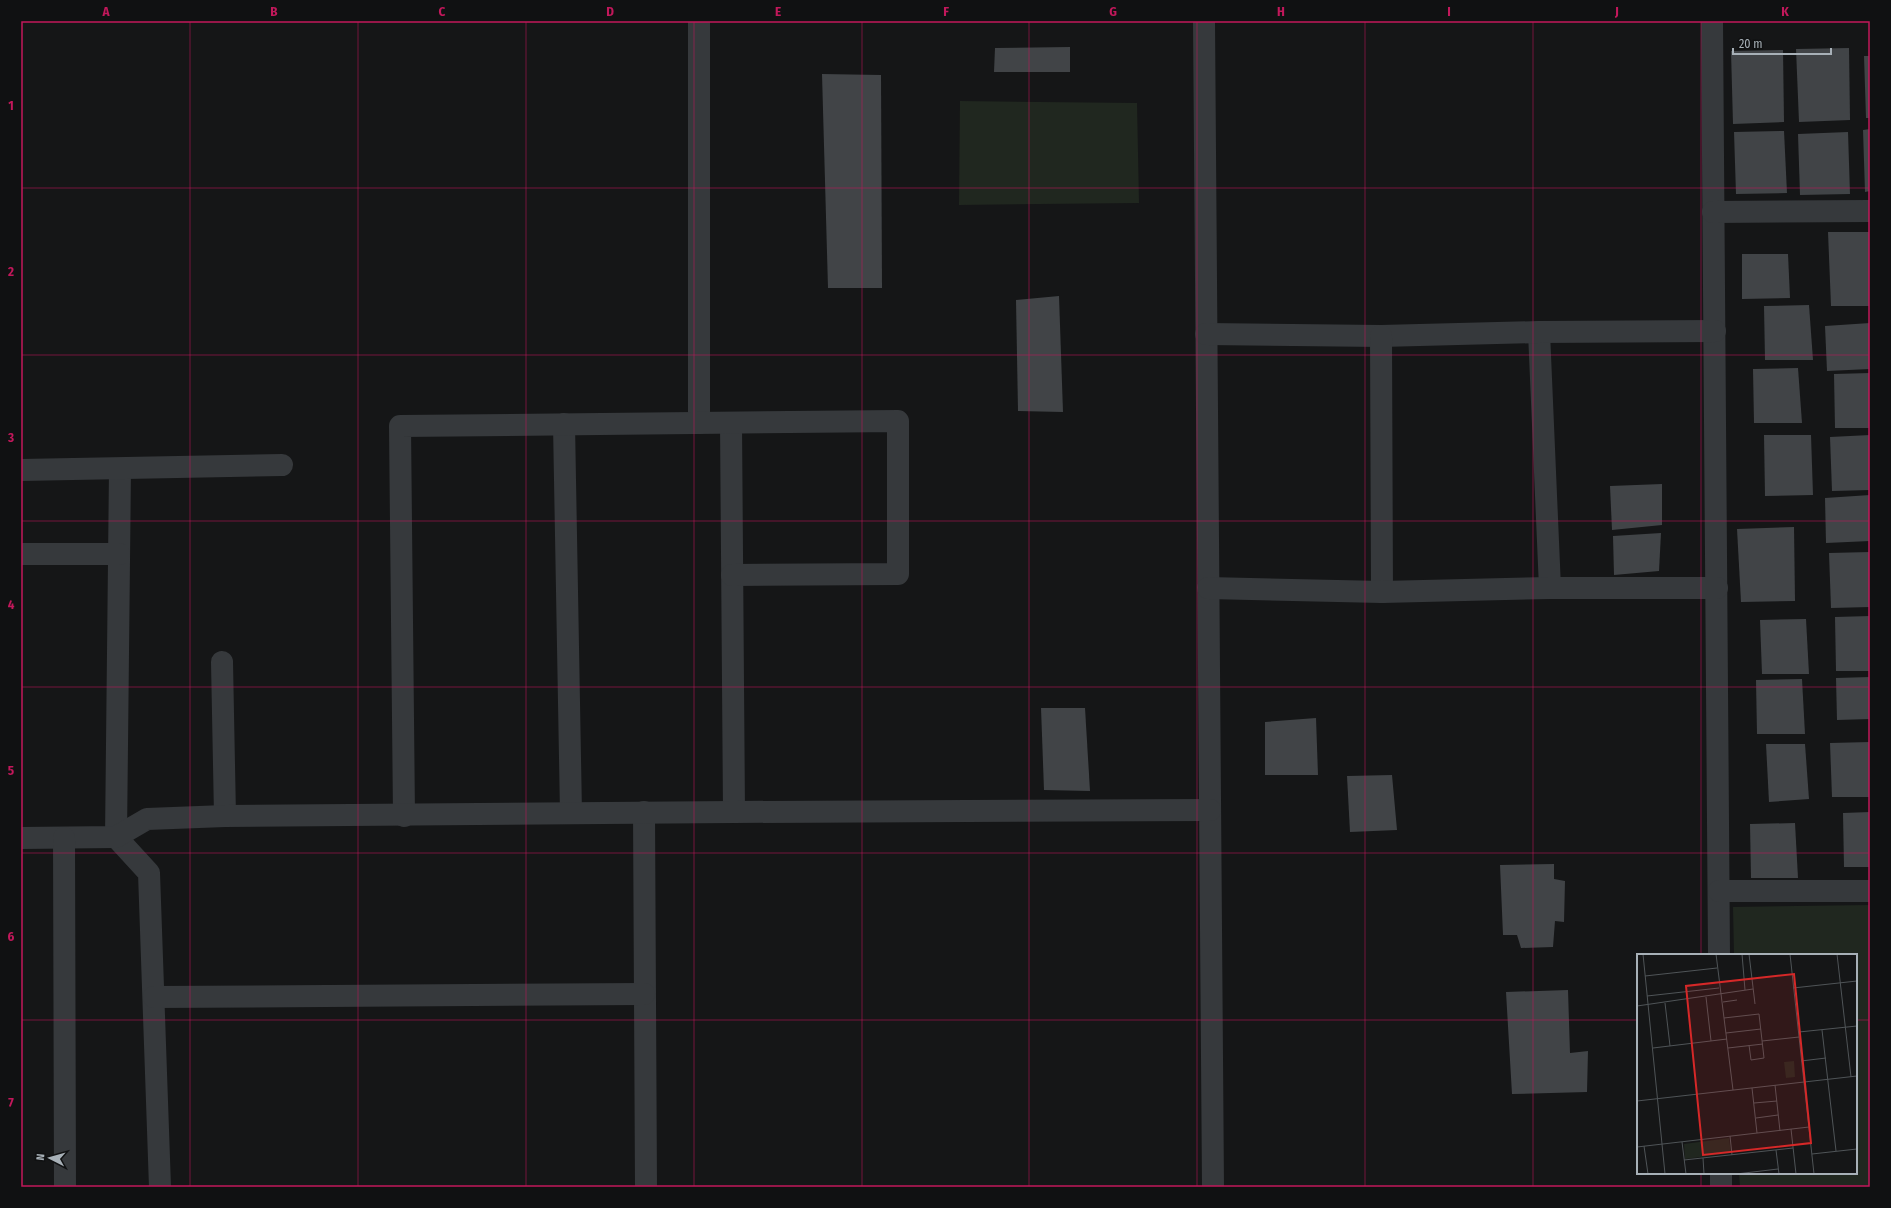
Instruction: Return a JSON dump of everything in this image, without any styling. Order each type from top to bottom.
[{"type":"street","points":[[699,21],[699,423]]},
{"type":"street","points":[[1204,21],[1212,1187]]},
{"type":"street","points":[[1712,21],[1719,954]]},
{"type":"street","points":[[1714,212],[1870,211]]},
{"type":"street","points":[[1206,334],[1381,336],[1539,332],[1715,331]]},
{"type":"street","points":[[1539,332],[1550,588]]},
{"type":"street","points":[[1381,336],[1382,592]]},
{"type":"street","points":[[404,816],[400,426],[898,421],[898,574],[732,575]]},
{"type":"street","points":[[731,423],[734,812]]},
{"type":"street","points":[[564,424],[571,813]]},
{"type":"street","points":[[21,470],[282,465]]},
{"type":"street","points":[[120,469],[116,838],[149,873],[160,1187]]},
{"type":"street","points":[[21,554],[119,554]]},
{"type":"street","points":[[1208,588],[1382,592],[1550,588],[1717,588]]},
{"type":"street","points":[[222,662],[225,816]]},
{"type":"street","points":[[21,838],[116,838],[147,819],[225,816],[404,816],[644,812],[1210,810]]},
{"type":"street","points":[[644,812],[646,1187]]},
{"type":"street","points":[[64,838],[65,1187]]},
{"type":"street","points":[[1719,891],[1870,891]]},
{"type":"street","points":[[154,996],[644,994]]},
{"type":"street","points":[[1721,1174],[1721,1187]]},
{"type":"shaded area","points":[[960,101],[1137,103],[1139,203],[959,205]]},
{"type":"shaded area","points":[[1870,905],[1870,1187],[1740,1187],[1739,1174],[1857,1174],[1857,954],[1734,954],[1733,907]]},
{"type":"building","points":[[1070,47],[1070,72],[994,72],[995,48]]},
{"type":"building","points":[[1849,48],[1850,120],[1799,122],[1796,49]]},
{"type":"building","points":[[1783,50],[1784,122],[1733,124],[1731,51]]},
{"type":"building","points":[[1864,56],[1870,56],[1870,118],[1866,118]]},
{"type":"building","points":[[822,74],[881,75],[882,288],[828,288]]},
{"type":"building","points":[[1870,129],[1870,191],[1865,192],[1863,130]]},
{"type":"building","points":[[1784,131],[1787,193],[1736,194],[1734,132]]},
{"type":"building","points":[[1848,132],[1850,194],[1800,195],[1798,134]]},
{"type":"building","points":[[1828,232],[1870,232],[1870,306],[1831,306]]},
{"type":"building","points":[[1742,254],[1788,254],[1790,298],[1742,299]]},
{"type":"building","points":[[1059,296],[1063,412],[1018,411],[1016,300]]},
{"type":"building","points":[[1809,305],[1813,360],[1765,360],[1764,306]]},
{"type":"building","points":[[1870,323],[1870,369],[1827,371],[1825,326]]},
{"type":"building","points":[[1798,368],[1802,423],[1754,423],[1753,369]]},
{"type":"building","points":[[1870,373],[1870,428],[1835,428],[1834,374]]},
{"type":"building","points":[[1764,435],[1811,435],[1813,495],[1765,496]]},
{"type":"building","points":[[1870,435],[1870,490],[1832,491],[1830,437]]},
{"type":"building","points":[[1662,484],[1662,525],[1612,530],[1610,486]]},
{"type":"building","points":[[1870,495],[1870,541],[1826,543],[1825,498]]},
{"type":"building","points":[[1794,527],[1795,601],[1741,602],[1737,529]]},
{"type":"building","points":[[1661,533],[1659,571],[1614,575],[1613,536]]},
{"type":"building","points":[[1870,552],[1870,607],[1831,608],[1829,553]]},
{"type":"building","points":[[1870,616],[1870,671],[1836,671],[1835,617]]},
{"type":"building","points":[[1806,619],[1809,674],[1762,674],[1760,620]]},
{"type":"building","points":[[1870,677],[1870,719],[1837,720],[1836,678]]},
{"type":"building","points":[[1802,679],[1805,734],[1757,734],[1756,680]]},
{"type":"building","points":[[1041,708],[1085,708],[1090,791],[1044,790]]},
{"type":"building","points":[[1316,718],[1318,775],[1265,775],[1265,722]]},
{"type":"building","points":[[1870,742],[1870,797],[1832,797],[1830,743]]},
{"type":"building","points":[[1766,744],[1805,744],[1809,799],[1769,802]]},
{"type":"building","points":[[1392,775],[1397,830],[1350,832],[1347,776]]},
{"type":"building","points":[[1870,812],[1870,867],[1844,867],[1843,813]]},
{"type":"building","points":[[1795,823],[1798,878],[1751,878],[1750,824]]},
{"type":"building","points":[[1554,864],[1554,879],[1565,881],[1564,922],[1555,921],[1553,947],[1521,948],[1517,935],[1503,935],[1500,865]]},
{"type":"building","points":[[1568,990],[1570,1053],[1588,1051],[1587,1092],[1512,1094],[1506,992]]}]
